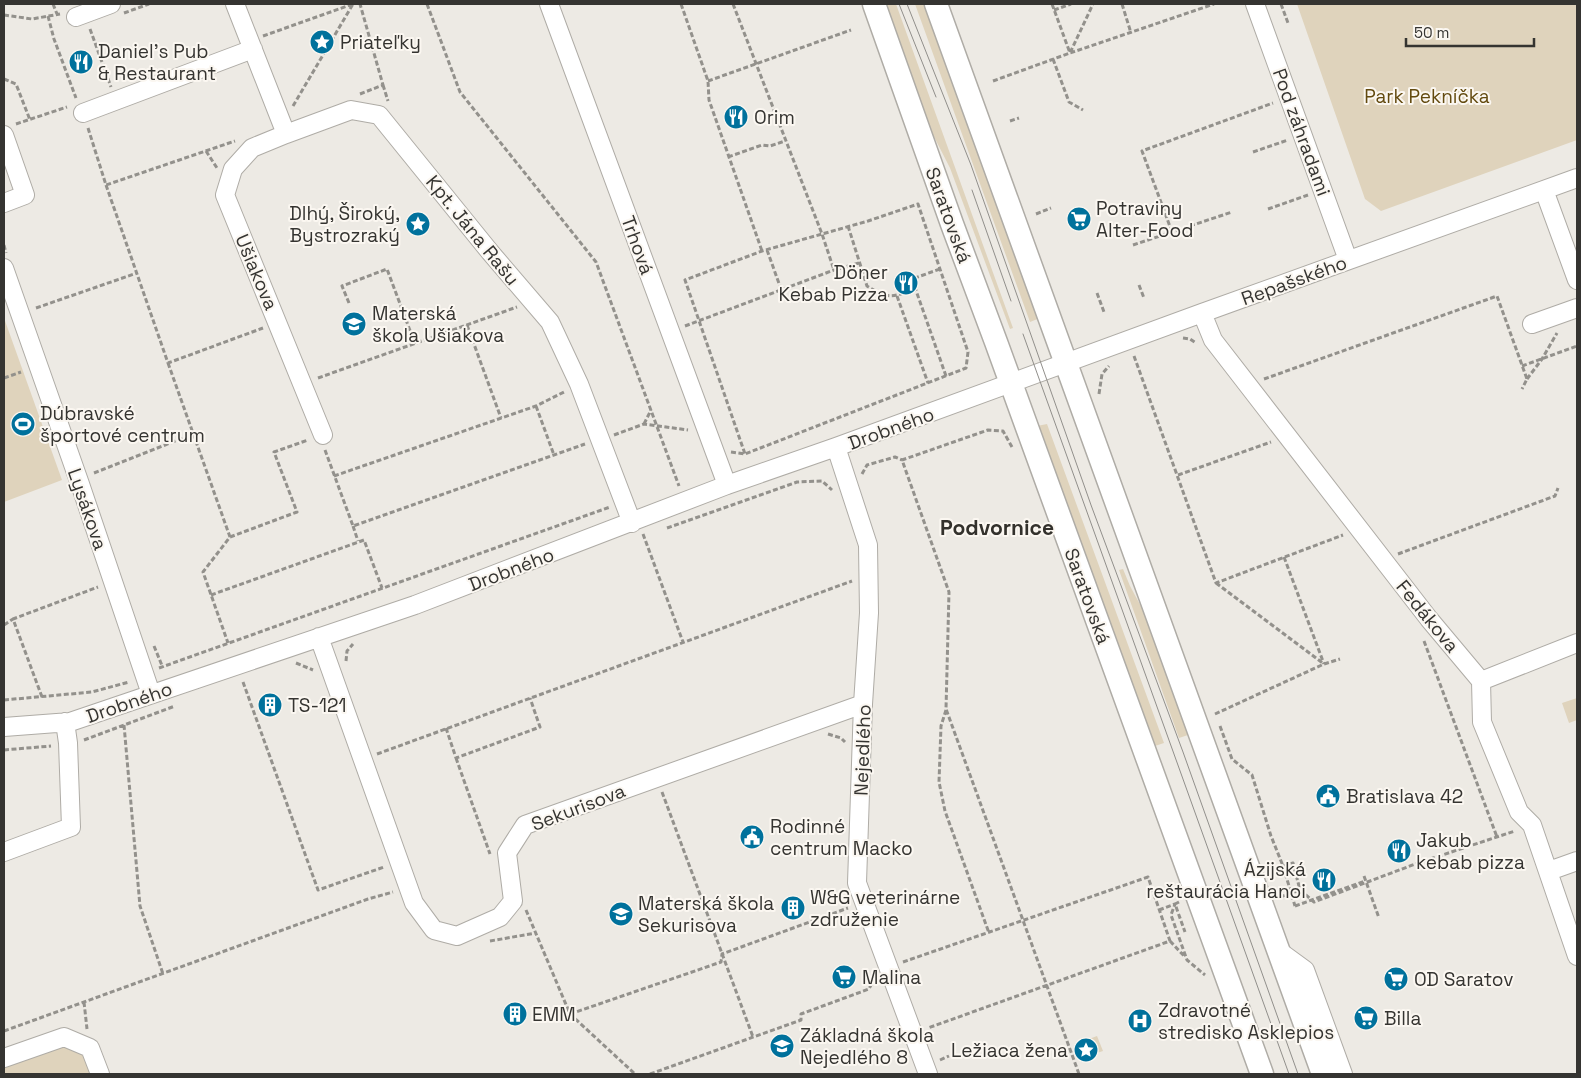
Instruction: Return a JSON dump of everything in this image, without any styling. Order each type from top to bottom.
[{"type":"main road","name":"Saratovská","points":[[874,4],[1262,1074]]},
{"type":"main road","points":[[936,4],[1324,1074]]},
{"type":"street","points":[[82,22],[111,4]]},
{"type":"street","points":[[235,4],[258,47],[286,134]]},
{"type":"street","name":"Trhová","points":[[549,4],[727,485]]},
{"type":"street","name":"Pod záhradami","points":[[1255,4],[1348,260]]},
{"type":"street","points":[[76,110],[258,47]]},
{"type":"street","name":"Kpt. Jána Rašu","points":[[286,134],[351,110],[379,115],[523,307],[550,322],[579,384],[634,531]]},
{"type":"street","points":[[4,203],[26,195],[6,130]]},
{"type":"street","name":"Ušiakova","points":[[286,134],[252,148],[233,169],[225,195],[323,435]]},
{"type":"street","name":"Repašského","points":[[1011,383],[1577,178]]},
{"type":"street","points":[[1544,190],[1577,280]]},
{"type":"street","name":"Lysákova","points":[[4,268],[151,694]]},
{"type":"street","points":[[1532,324],[1573,309]]},
{"type":"street","name":"Fedákova","points":[[1202,313],[1213,340],[1429,619],[1481,681]]},
{"type":"street","name":"Drobného","points":[[4,726],[70,722],[319,636],[634,531],[727,485],[1011,383]]},
{"type":"street","name":"Nejedlého","points":[[836,447],[868,545],[869,613],[863,704],[857,883],[889,968],[932,1068]]},
{"type":"street","points":[[319,636],[414,903],[434,930],[457,936],[500,917],[519,904]]},
{"type":"street","points":[[1577,643],[1481,681],[1482,722],[1519,812],[1532,825],[1577,956]]},
{"type":"street","name":"Sekurisova","points":[[519,904],[507,853],[525,825],[863,704]]},
{"type":"street","points":[[4,852],[71,827],[68,743],[65,722]]},
{"type":"street","points":[[1549,871],[1577,861]]},
{"type":"street","points":[[1279,951],[1305,970],[1343,1074]]},
{"type":"street","points":[[4,1058],[64,1037],[90,1048],[100,1074]]},
{"type":"path","points":[[53,4],[57,14]]},
{"type":"path","points":[[258,47],[260,37],[353,4]]},
{"type":"path","points":[[293,106],[353,4]]},
{"type":"path","points":[[357,95],[383,85],[360,4]]},
{"type":"path","points":[[427,4],[460,92],[596,262],[679,486]]},
{"type":"path","points":[[681,4],[708,81],[709,100],[762,252]]},
{"type":"path","points":[[734,4],[834,270]]},
{"type":"path","points":[[1052,4],[1070,53]]},
{"type":"path","points":[[1054,10],[1071,4]]},
{"type":"path","points":[[1070,53],[1093,4]]},
{"type":"path","points":[[1122,4],[1131,33]]},
{"type":"path","points":[[993,80],[1214,4]]},
{"type":"path","points":[[1281,4],[1288,23]]},
{"type":"path","points":[[4,15],[32,19],[48,16],[76,110],[106,185],[230,537]]},
{"type":"path","points":[[82,22],[112,90]]},
{"type":"path","points":[[708,81],[851,30]]},
{"type":"path","points":[[1053,59],[1069,102],[1083,110]]},
{"type":"path","points":[[4,79],[16,84],[30,120]]},
{"type":"path","points":[[287,100],[293,106],[300,109]]},
{"type":"path","points":[[1172,232],[1142,151],[1276,102]]},
{"type":"path","points":[[6,130],[30,120],[76,110]]},
{"type":"path","points":[[1010,121],[1019,118]]},
{"type":"path","points":[[106,185],[242,138]]},
{"type":"path","points":[[1253,152],[1289,139]]},
{"type":"path","points":[[728,157],[762,145],[770,146],[785,141]]},
{"type":"path","points":[[1268,209],[1309,194]]},
{"type":"path","points":[[918,204],[968,352],[966,368],[745,454],[685,280],[767,250],[822,234],[918,204]]},
{"type":"path","points":[[1036,214],[1051,208]]},
{"type":"path","points":[[1133,246],[1232,212]]},
{"type":"path","points":[[848,226],[867,286],[882,296],[897,296],[916,290]]},
{"type":"path","points":[[767,250],[781,290]]},
{"type":"path","points":[[671,332],[834,270],[859,263]]},
{"type":"path","points":[[349,303],[342,286],[387,269],[415,344]]},
{"type":"path","points":[[940,269],[912,279],[946,376]]},
{"type":"path","points":[[69,296],[137,273]]},
{"type":"path","points":[[1139,285],[1144,298]]},
{"type":"path","points":[[1097,293],[1104,312]]},
{"type":"path","points":[[897,296],[928,383]]},
{"type":"path","points":[[1260,381],[1497,296],[1527,379]]},
{"type":"path","points":[[510,300],[523,307]]},
{"type":"path","points":[[303,384],[467,325],[523,307]]},
{"type":"path","points":[[1522,389],[1573,309]]},
{"type":"path","points":[[168,363],[278,322]]},
{"type":"path","points":[[467,325],[501,418]]},
{"type":"path","points":[[1177,337],[1190,339],[1199,345]]},
{"type":"path","points":[[1522,366],[1577,346]]},
{"type":"path","points":[[1132,352],[1216,582],[1324,664]]},
{"type":"path","points":[[1099,397],[1102,374],[1111,362]]},
{"type":"path","points":[[4,378],[21,372]]},
{"type":"path","points":[[334,476],[536,406],[579,384]]},
{"type":"path","points":[[536,406],[554,455]]},
{"type":"path","points":[[644,424],[652,409]]},
{"type":"path","points":[[353,526],[644,424],[693,431]]},
{"type":"path","points":[[860,477],[867,466],[895,457],[902,460],[988,430]]},
{"type":"path","points":[[89,475],[193,434]]},
{"type":"path","points":[[1178,475],[1274,441],[1269,434]]},
{"type":"path","points":[[228,643],[203,572],[230,537],[297,512],[274,452],[323,435]]},
{"type":"path","points":[[326,454],[358,542]]},
{"type":"path","points":[[902,460],[949,592],[946,709],[941,726],[939,782],[945,811],[989,933]]},
{"type":"path","points":[[662,530],[797,482],[822,481],[834,493]]},
{"type":"path","points":[[1397,554],[1555,496],[1558,488]]},
{"type":"path","points":[[4,700],[92,692],[131,682],[134,671],[163,668],[382,588],[625,503]]},
{"type":"path","points":[[1216,582],[1346,534],[1340,526]]},
{"type":"path","points":[[634,531],[644,536],[682,642]]},
{"type":"path","points":[[634,531],[644,536]]},
{"type":"path","points":[[211,595],[364,540],[382,588]]},
{"type":"path","points":[[1284,557],[1324,664]]},
{"type":"path","points":[[379,762],[376,754],[857,579]]},
{"type":"path","points":[[4,625],[13,619],[103,585]]},
{"type":"path","points":[[13,619],[42,697]]},
{"type":"path","points":[[1422,635],[1497,837]]},
{"type":"path","points":[[345,670],[347,651],[356,640]]},
{"type":"path","points":[[1215,714],[1324,664],[1340,659]]},
{"type":"path","points":[[296,663],[317,672]]},
{"type":"path","points":[[252,678],[243,682],[318,890],[384,867],[386,862]]},
{"type":"path","points":[[456,758],[540,727],[530,698]]},
{"type":"path","points":[[1212,705],[1232,759],[1252,775],[1295,906],[1365,881]]},
{"type":"path","points":[[946,709],[1078,1074]]},
{"type":"path","points":[[124,725],[140,906],[163,974]]},
{"type":"path","points":[[446,728],[493,862]]},
{"type":"path","points":[[825,733],[840,738],[850,748]]},
{"type":"path","points":[[662,789],[753,1037]]},
{"type":"path","points":[[1283,866],[1293,863],[1300,890],[1314,902],[1518,830]]},
{"type":"path","points":[[1364,876],[1379,918]]},
{"type":"path","points":[[650,1074],[801,1020],[801,1014],[869,989],[877,972],[1148,877],[1170,942],[1207,977]]},
{"type":"path","points":[[1278,898],[1300,890]]},
{"type":"path","points":[[4,1031],[392,891],[399,896]]},
{"type":"path","points":[[722,954],[848,908],[849,902]]},
{"type":"path","points":[[519,904],[536,934],[570,1014],[635,1074]]},
{"type":"path","points":[[1159,910],[1175,904],[1171,916],[1187,960]]},
{"type":"path","points":[[1176,909],[1185,932]]},
{"type":"path","points":[[483,943],[536,934]]},
{"type":"path","points":[[925,1029],[1170,942]]},
{"type":"path","points":[[570,1014],[721,962],[722,954]]},
{"type":"path","points":[[84,1002],[90,1048]]},
{"type":"path","points":[[932,1068],[949,1056]]},
{"type":"green space","points":[[896,4],[1013,328],[1010,329],[950,168],[928,125],[887,5]]},
{"type":"green space","points":[[915,4],[926,4],[1040,318],[1030,322]]},
{"type":"green space","name":"Park Pekníčka","points":[[1297,4],[1577,4],[1577,140],[1381,211],[1365,199]]},
{"type":"green space","name":"Dúbravské športové centrum","points":[[4,318],[62,480],[4,502]]},
{"type":"green space","points":[[1047,424],[1164,743],[1155,746],[1037,426]]},
{"type":"green space","points":[[1123,569],[1150,623],[1188,735],[1179,738],[1119,570]]},
{"type":"green space","points":[[1577,698],[1577,720],[1569,723],[1562,703]]},
{"type":"green space","points":[[1097,1036],[1103,1051],[1082,1058],[1076,1044]]},
{"type":"green space","points":[[64,1037],[90,1048],[100,1074],[4,1074],[4,1058]]},
{"type":"tram line","points":[[899,4],[936,97]]},
{"type":"tram line","points":[[907,4],[971,165],[1091,505],[1183,752],[1298,1074]]},
{"type":"tram line","points":[[972,190],[1011,301]]},
{"type":"tram line","points":[[1023,334],[1289,1074]]},
{"type":"place","name":"Priateľky","points":[[322,42]]},
{"type":"place","name":"Daniel's Pub & Restaurant","points":[[81,62]]},
{"type":"place","name":"Orim","points":[[736,117]]},
{"type":"place","name":"Potraviny Alter-Food","points":[[1079,219]]},
{"type":"place","name":"Dlhý, Široký, Bystrozraký","points":[[418,224]]},
{"type":"place","name":"Döner Kebab Pizza","points":[[906,283]]},
{"type":"place","name":"Materská škola Ušiakova","points":[[354,324]]},
{"type":"place","name":"Dúbravské športové centrum","points":[[23,424]]},
{"type":"place","name":"TS-121","points":[[270,705]]},
{"type":"place","name":"Bratislava 42","points":[[1328,796]]},
{"type":"place","name":"Rodinné centrum Macko","points":[[752,837]]},
{"type":"place","name":"Jakub kebab pizza","points":[[1399,851]]},
{"type":"place","name":"Ázijská reštaurácia Hanoi","points":[[1324,880]]},
{"type":"place","name":"W&G veterinárne združenie","points":[[793,908]]},
{"type":"place","name":"Materská škola Sekurisova","points":[[621,914]]},
{"type":"place","name":"Malina","points":[[844,977]]},
{"type":"place","name":"OD Saratov","points":[[1396,979]]},
{"type":"place","name":"EMM","points":[[515,1014]]},
{"type":"place","name":"Billa","points":[[1366,1018]]},
{"type":"place","name":"Zdravotné stredisko Asklepios","points":[[1140,1021]]},
{"type":"place","name":"Základná škola Nejedlého 8","points":[[782,1046]]},
{"type":"place","name":"Ležiaca žena","points":[[1086,1050]]},
{"type":"district","name":"Podvornice","points":[[997,528]]}]
